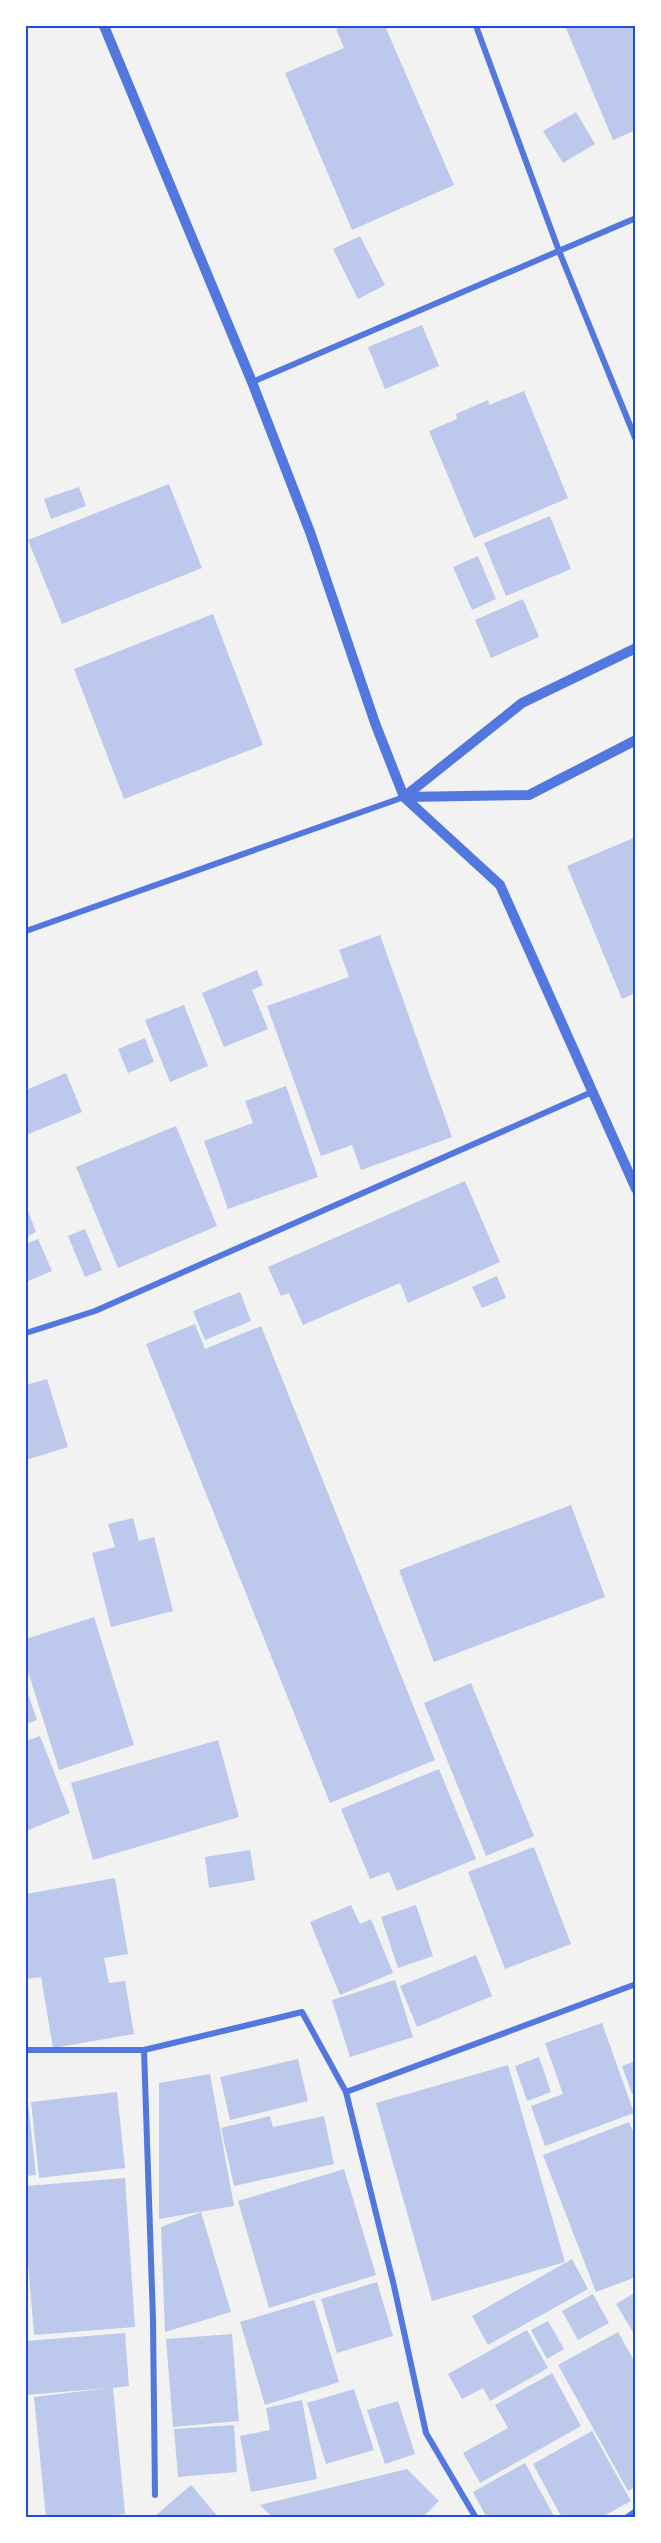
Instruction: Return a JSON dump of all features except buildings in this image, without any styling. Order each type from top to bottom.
[{"type":"street","points":[[104,26],[252,382],[310,532],[375,723],[404,797],[500,885],[636,1189]]},
{"type":"street","points":[[476,26],[559,251],[636,440]]},
{"type":"street","points":[[252,382],[636,218]]},
{"type":"street","points":[[404,797],[522,703],[636,648]]},
{"type":"street","points":[[26,931],[404,797],[529,795],[636,740]]},
{"type":"street","points":[[26,1334],[95,1311],[592,1092]]},
{"type":"street","points":[[346,2092],[636,1984]]},
{"type":"street","points":[[26,2051],[144,2050],[302,2012],[346,2092],[391,2275],[426,2433],[476,2517]]},
{"type":"street","points":[[144,2050],[153,2320],[155,2494]]},
{"type":"street","points":[[626,2517],[636,2511]]}]
